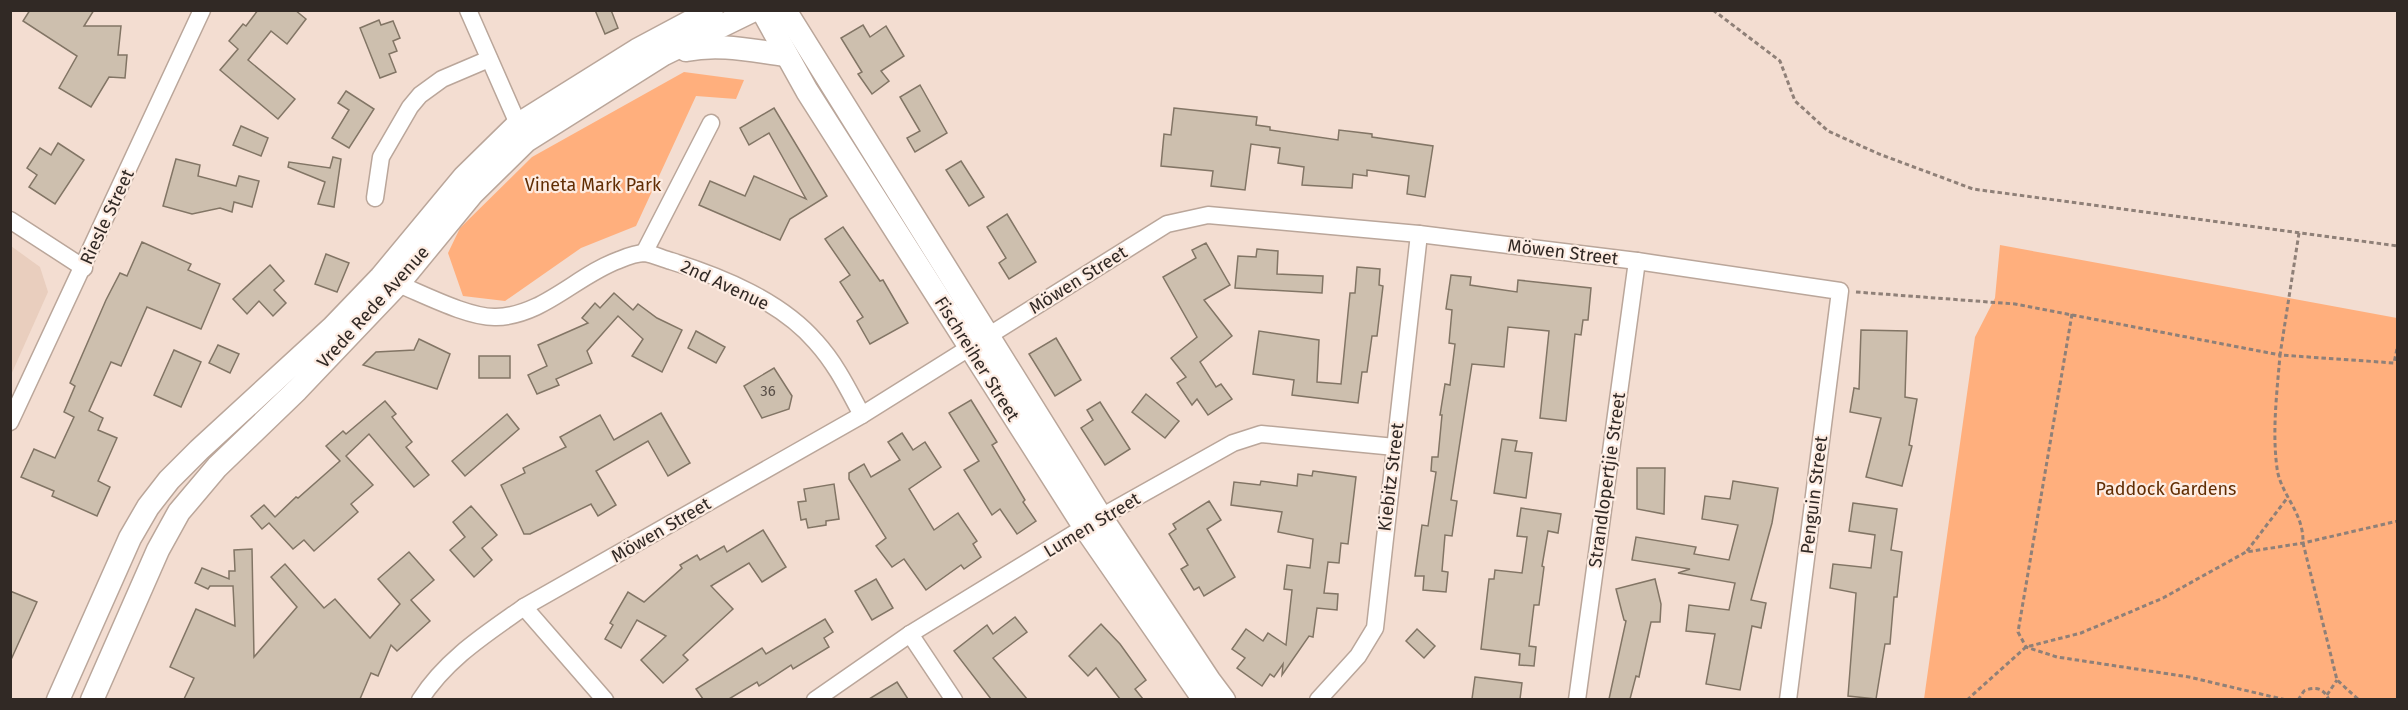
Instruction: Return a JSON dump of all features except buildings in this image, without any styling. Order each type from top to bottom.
[{"type":"street","points":[[468,10],[522,133]]},
{"type":"street","name":"Vrede Rede Avenue","points":[[66,697],[130,538],[170,480],[199,450],[333,327],[381,277],[465,177],[637,50],[711,10]]},
{"type":"street","name":"Vrede Rede Avenue","points":[[92,699],[158,550],[179,512],[217,467],[297,390],[398,284],[522,133],[664,54],[754,10]]},
{"type":"street","name":"Fischreiher Street","points":[[762,10],[786,55],[979,343],[1204,699]]},
{"type":"street","name":"Fischreiher Street","points":[[785,10],[979,343]]},
{"type":"street","name":"Riesle Street","points":[[10,422],[84,268],[197,12]]},
{"type":"street","points":[[664,54],[714,47],[786,55]]},
{"type":"street","points":[[375,198],[381,157],[410,107],[420,95],[442,79],[489,59]]},
{"type":"street","points":[[398,284],[475,313],[495,318],[505,317],[559,295],[589,274],[618,260],[644,253],[711,123]]},
{"type":"street","name":"Möwen Street","points":[[420,699],[450,663],[474,642],[524,607],[862,415],[1167,224],[1208,215],[1419,234],[1637,261],[1840,291]]},
{"type":"street","points":[[10,220],[84,268]]},
{"type":"street","name":"Kiebitz Street","points":[[1318,699],[1358,656],[1375,628],[1419,234]]},
{"type":"street","name":"2nd Avenue","points":[[644,253],[698,269],[748,292],[784,314],[815,340],[837,369],[862,415]]},
{"type":"street","name":"Strandlopertjie Street","points":[[1577,699],[1637,261]]},
{"type":"street","name":"Penguin Street","points":[[1788,699],[1840,291]]},
{"type":"street","name":"Lumen Street","points":[[815,699],[910,634],[1093,523],[1233,443],[1261,434],[1395,447]]},
{"type":"street","points":[[199,450],[217,467]]},
{"type":"street","name":"Fischreiher Street","points":[[1093,523],[1224,699]]},
{"type":"street","points":[[524,607],[605,699]]},
{"type":"street","points":[[910,634],[954,699]]},
{"type":"path","points":[[1713,10],[1780,61],[1795,100],[1828,131],[1879,154],[1973,189],[2397,246]]},
{"type":"path","points":[[2299,233],[2280,355],[2275,431],[2277,471],[2304,528],[2303,543],[2337,680],[2359,699]]},
{"type":"path","points":[[1840,291],[2015,304],[2280,355],[2396,363],[2397,344]]},
{"type":"path","points":[[2072,314],[2018,632],[2026,647],[2057,657],[2189,677],[2286,699]]},
{"type":"path","points":[[2246,552],[2289,496]]},
{"type":"path","points":[[1967,699],[2026,647],[2081,633],[2102,625],[2163,598],[2246,552],[2303,543],[2397,521]]},
{"type":"path","points":[[2327,695],[2337,680]]},
{"type":"path","points":[[2298,699],[2304,691],[2310,688],[2317,688],[2330,699]]},
{"type":"shaded area","points":[[11,246],[40,267],[48,292],[11,375]]},
{"type":"green space","name":"Vineta Mark Park","points":[[684,72],[744,80],[736,99],[696,96],[636,226],[581,248],[505,301],[463,296],[448,253],[460,228],[532,157]]},
{"type":"green space","name":"Paddock Gardens","points":[[2000,245],[2397,318],[2397,699],[1924,699],[1975,337],[1995,298]]}]
